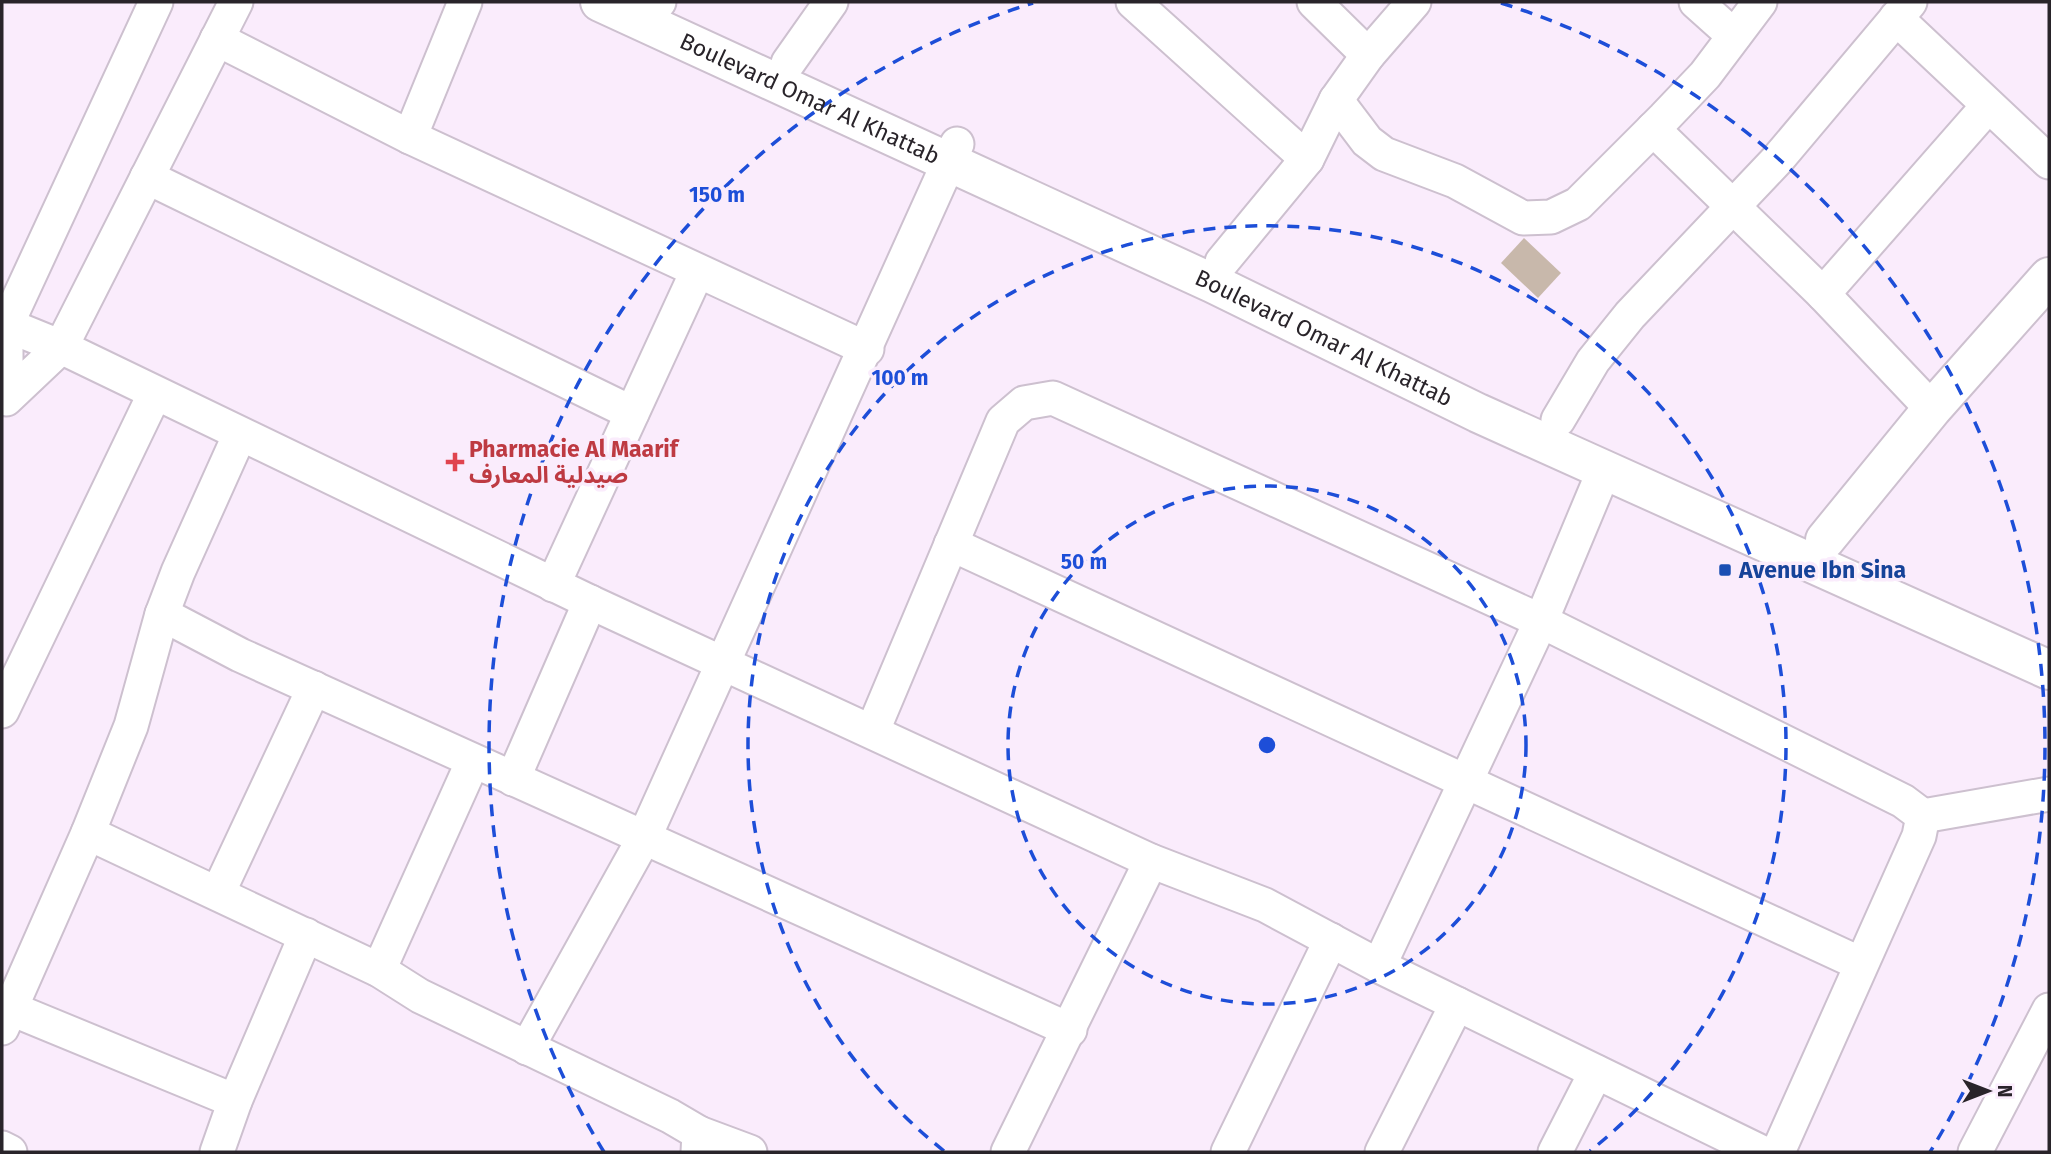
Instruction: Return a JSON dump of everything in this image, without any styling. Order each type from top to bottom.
[{"type":"street","points":[[4,404],[4,325],[156,2]]},
{"type":"street","points":[[4,404],[61,347],[236,2]]},
{"type":"street","points":[[410,136],[466,2]]},
{"type":"street","name":"Boulevard Omar Al Khattab","points":[[600,2],[952,154],[1222,262],[1437,367],[1825,540],[2049,645]]},
{"type":"street","name":"Boulevard Omar Al Khattab","points":[[657,2],[788,63],[952,154],[1478,413],[2049,670]]},
{"type":"street","points":[[788,63],[831,2]]},
{"type":"street","points":[[1314,2],[1368,55]]},
{"type":"street","points":[[1222,262],[1307,159],[1336,100],[1368,55],[1414,2]]},
{"type":"street","points":[[1696,2],[1734,36]]},
{"type":"street","points":[[1336,100],[1367,141],[1384,154],[1455,181],[1523,218],[1551,217],[1578,204],[1653,129],[1705,75],[1760,2]]},
{"type":"street","points":[[1152,8],[1307,159]]},
{"type":"street","points":[[1558,420],[1593,361],[1630,315],[1777,160],[1903,10],[1988,106],[2049,162]]},
{"type":"street","points":[[217,39],[410,136],[867,349]]},
{"type":"street","points":[[1823,294],[1988,106]]},
{"type":"street","points":[[1653,129],[1734,205],[1933,409]]},
{"type":"street","points":[[527,1048],[644,838],[721,663],[867,349],[952,154]]},
{"type":"street","points":[[147,177],[632,413]]},
{"type":"street","points":[[553,585],[697,272]]},
{"type":"street","points":[[1825,540],[1933,409],[2049,277]]},
{"type":"street","points":[[4,325],[61,347],[553,585],[873,730],[1151,861],[1253,900],[1379,966],[1758,1151],[1861,964],[1919,836],[1923,816]]},
{"type":"street","points":[[2,711],[155,393]]},
{"type":"street","points":[[873,730],[1003,421],[1024,403],[1053,398],[1541,621],[1903,801],[1923,816],[2049,794]]},
{"type":"street","points":[[235,1101],[5,1015],[88,833],[131,726],[162,614],[240,434]]},
{"type":"street","points":[[1379,966],[1541,621],[1605,468]]},
{"type":"street","points":[[951,544],[1861,964]]},
{"type":"street","points":[[513,779],[590,602]]},
{"type":"street","points":[[162,614],[473,761],[1070,1030]]},
{"type":"street","points":[[218,893],[314,688]]},
{"type":"street","points":[[379,970],[473,761]]},
{"type":"street","points":[[88,833],[379,970],[420,996],[527,1048],[699,1142],[750,1152]]},
{"type":"street","points":[[1008,1152],[1151,861]]},
{"type":"street","points":[[216,1152],[306,934]]},
{"type":"street","points":[[1228,1152],[1331,940]]},
{"type":"street","points":[[1382,1152],[1457,1004]]},
{"type":"street","points":[[1975,1152],[2049,1010]]},
{"type":"street","points":[[1555,1152],[1596,1072]]},
{"type":"street","points":[[2,1148],[10,1152]]},
{"type":"building","points":[[1524,238],[1561,273],[1538,298],[1501,263]]},
{"type":"place","name":"Pharmacie Al Maarif صيدلية المعارف","points":[[455,462]]},
{"type":"place","name":"Avenue Ibn Sina","points":[[1725,570]]}]
